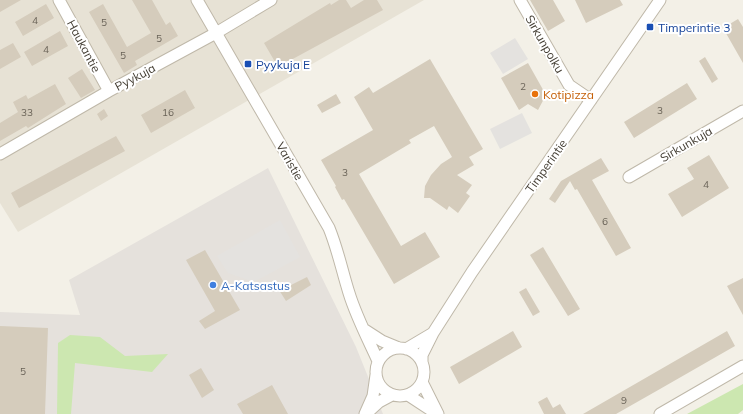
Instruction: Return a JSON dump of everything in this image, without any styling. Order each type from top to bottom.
[{"type":"street","name":"Haukantie","points":[[59,0],[109,91]]},
{"type":"street","name":"Varistie","points":[[197,0],[329,228],[341,261],[348,292],[356,314],[365,330],[378,361]]},
{"type":"street","name":"Pyykuja","points":[[0,154],[109,91],[216,33],[271,0]]},
{"type":"street","name":"Sirkunpolku","points":[[520,0],[569,85],[591,100]]},
{"type":"street","name":"Timperintie","points":[[422,363],[422,355],[433,333],[472,272],[660,0]]},
{"type":"street","name":"Sirkunkuja","points":[[629,178],[743,110]]},
{"type":"street","name":"Varistie","points":[[365,330],[382,341],[402,348]]},
{"type":"street","name":"Timperintie","points":[[402,348],[433,333]]},
{"type":"street","points":[[402,348],[418,356],[424,370],[422,382],[418,388],[408,394],[392,395],[379,402],[366,414],[373,396],[378,361],[385,353],[402,348]]},
{"type":"street","points":[[660,414],[743,366]]},
{"type":"street","points":[[376,372],[380,386],[392,395]]},
{"type":"street","points":[[422,382],[437,414]]},
{"type":"street","points":[[408,394],[437,414]]},
{"type":"shaded area","points":[[0,0],[424,0],[18,232],[0,203]]},
{"type":"shaded area","points":[[515,38],[528,59],[503,74],[490,53]]},
{"type":"shaded area","points":[[522,113],[532,133],[500,149],[490,129]]},
{"type":"shaded area","points":[[268,168],[356,347],[383,414],[0,414],[0,312],[80,315],[69,280]]},
{"type":"shaded area","points":[[280,220],[300,257],[254,282],[228,273],[217,256]]},
{"type":"green space","points":[[70,335],[100,337],[125,356],[168,354],[152,372],[75,363],[71,414],[57,414],[58,343]]},
{"type":"green space","points":[[743,384],[743,410],[738,414],[687,414]]},
{"type":"building","points":[[0,0],[21,0],[0,12]]},
{"type":"building","points":[[132,0],[152,0],[166,25],[170,22],[178,36],[135,61],[137,65],[124,73],[89,12],[103,4],[127,47],[151,33]]},
{"type":"building","points":[[339,0],[346,0],[351,8],[364,0],[377,0],[383,10],[278,67],[264,43],[330,3],[331,5]]},
{"type":"building","points":[[530,0],[553,0],[565,21],[548,31]]},
{"type":"building","points":[[575,0],[620,0],[623,5],[586,23]]},
{"type":"building","points":[[46,4],[54,18],[23,36],[15,22]]},
{"type":"building","points":[[738,19],[743,27],[743,63],[723,28]]},
{"type":"building","points":[[60,31],[68,46],[32,66],[24,52]]},
{"type":"building","points":[[13,43],[21,57],[0,69],[0,50]]},
{"type":"building","points":[[705,57],[718,79],[712,83],[699,61]]},
{"type":"building","points":[[430,59],[483,149],[469,157],[474,165],[457,175],[472,185],[466,193],[470,196],[458,213],[449,206],[447,210],[430,198],[424,198],[425,186],[431,175],[441,164],[452,157],[434,126],[409,140],[411,143],[359,174],[401,246],[425,232],[440,257],[394,284],[344,199],[342,200],[321,160],[373,130],[354,97],[369,87],[373,93]]},
{"type":"building","points":[[528,63],[546,95],[538,110],[528,104],[519,110],[501,78]]},
{"type":"building","points":[[82,69],[95,90],[81,98],[68,78]]},
{"type":"building","points":[[687,83],[697,99],[634,138],[624,122]]},
{"type":"building","points":[[55,84],[66,104],[28,128],[26,126],[0,141],[0,123],[18,112],[13,102],[26,95],[28,99]]},
{"type":"building","points":[[185,90],[195,108],[151,133],[141,115]]},
{"type":"building","points":[[336,94],[341,103],[322,113],[317,105]]},
{"type":"building","points":[[104,109],[108,116],[101,121],[97,114]]},
{"type":"building","points":[[116,136],[125,151],[19,208],[11,193]]},
{"type":"building","points":[[709,155],[729,188],[682,217],[668,194],[694,179],[687,168]]},
{"type":"building","points":[[601,158],[609,171],[592,180],[631,248],[616,256],[577,189],[575,190],[570,181],[555,203],[549,199],[561,181]]},
{"type":"building","points":[[543,247],[580,309],[568,316],[530,255]]},
{"type":"building","name":"A-Katsastus","points":[[205,250],[240,310],[205,329],[199,321],[215,311],[186,260]]},
{"type":"building","points":[[307,277],[311,285],[286,301],[279,290],[290,283],[291,285]]},
{"type":"building","points":[[743,278],[743,315],[727,286]]},
{"type":"building","points":[[526,288],[540,312],[533,316],[519,292]]},
{"type":"building","points":[[0,326],[48,328],[45,414],[0,414]]},
{"type":"building","points":[[513,331],[522,347],[459,384],[450,367]]},
{"type":"building","points":[[727,331],[735,346],[616,414],[583,414]]},
{"type":"building","points":[[201,368],[214,390],[202,398],[189,375]]},
{"type":"building","points":[[272,385],[288,414],[243,414],[237,404]]},
{"type":"building","points":[[547,397],[553,408],[560,404],[566,414],[544,414],[538,402]]},
{"type":"place","name":"Timperintie 3","points":[[650,27]]},
{"type":"place","name":"Pyykuja E","points":[[248,64]]},
{"type":"place","name":"Kotipizza","points":[[535,94]]},
{"type":"place","name":"A-Katsastus","points":[[213,285]]}]
